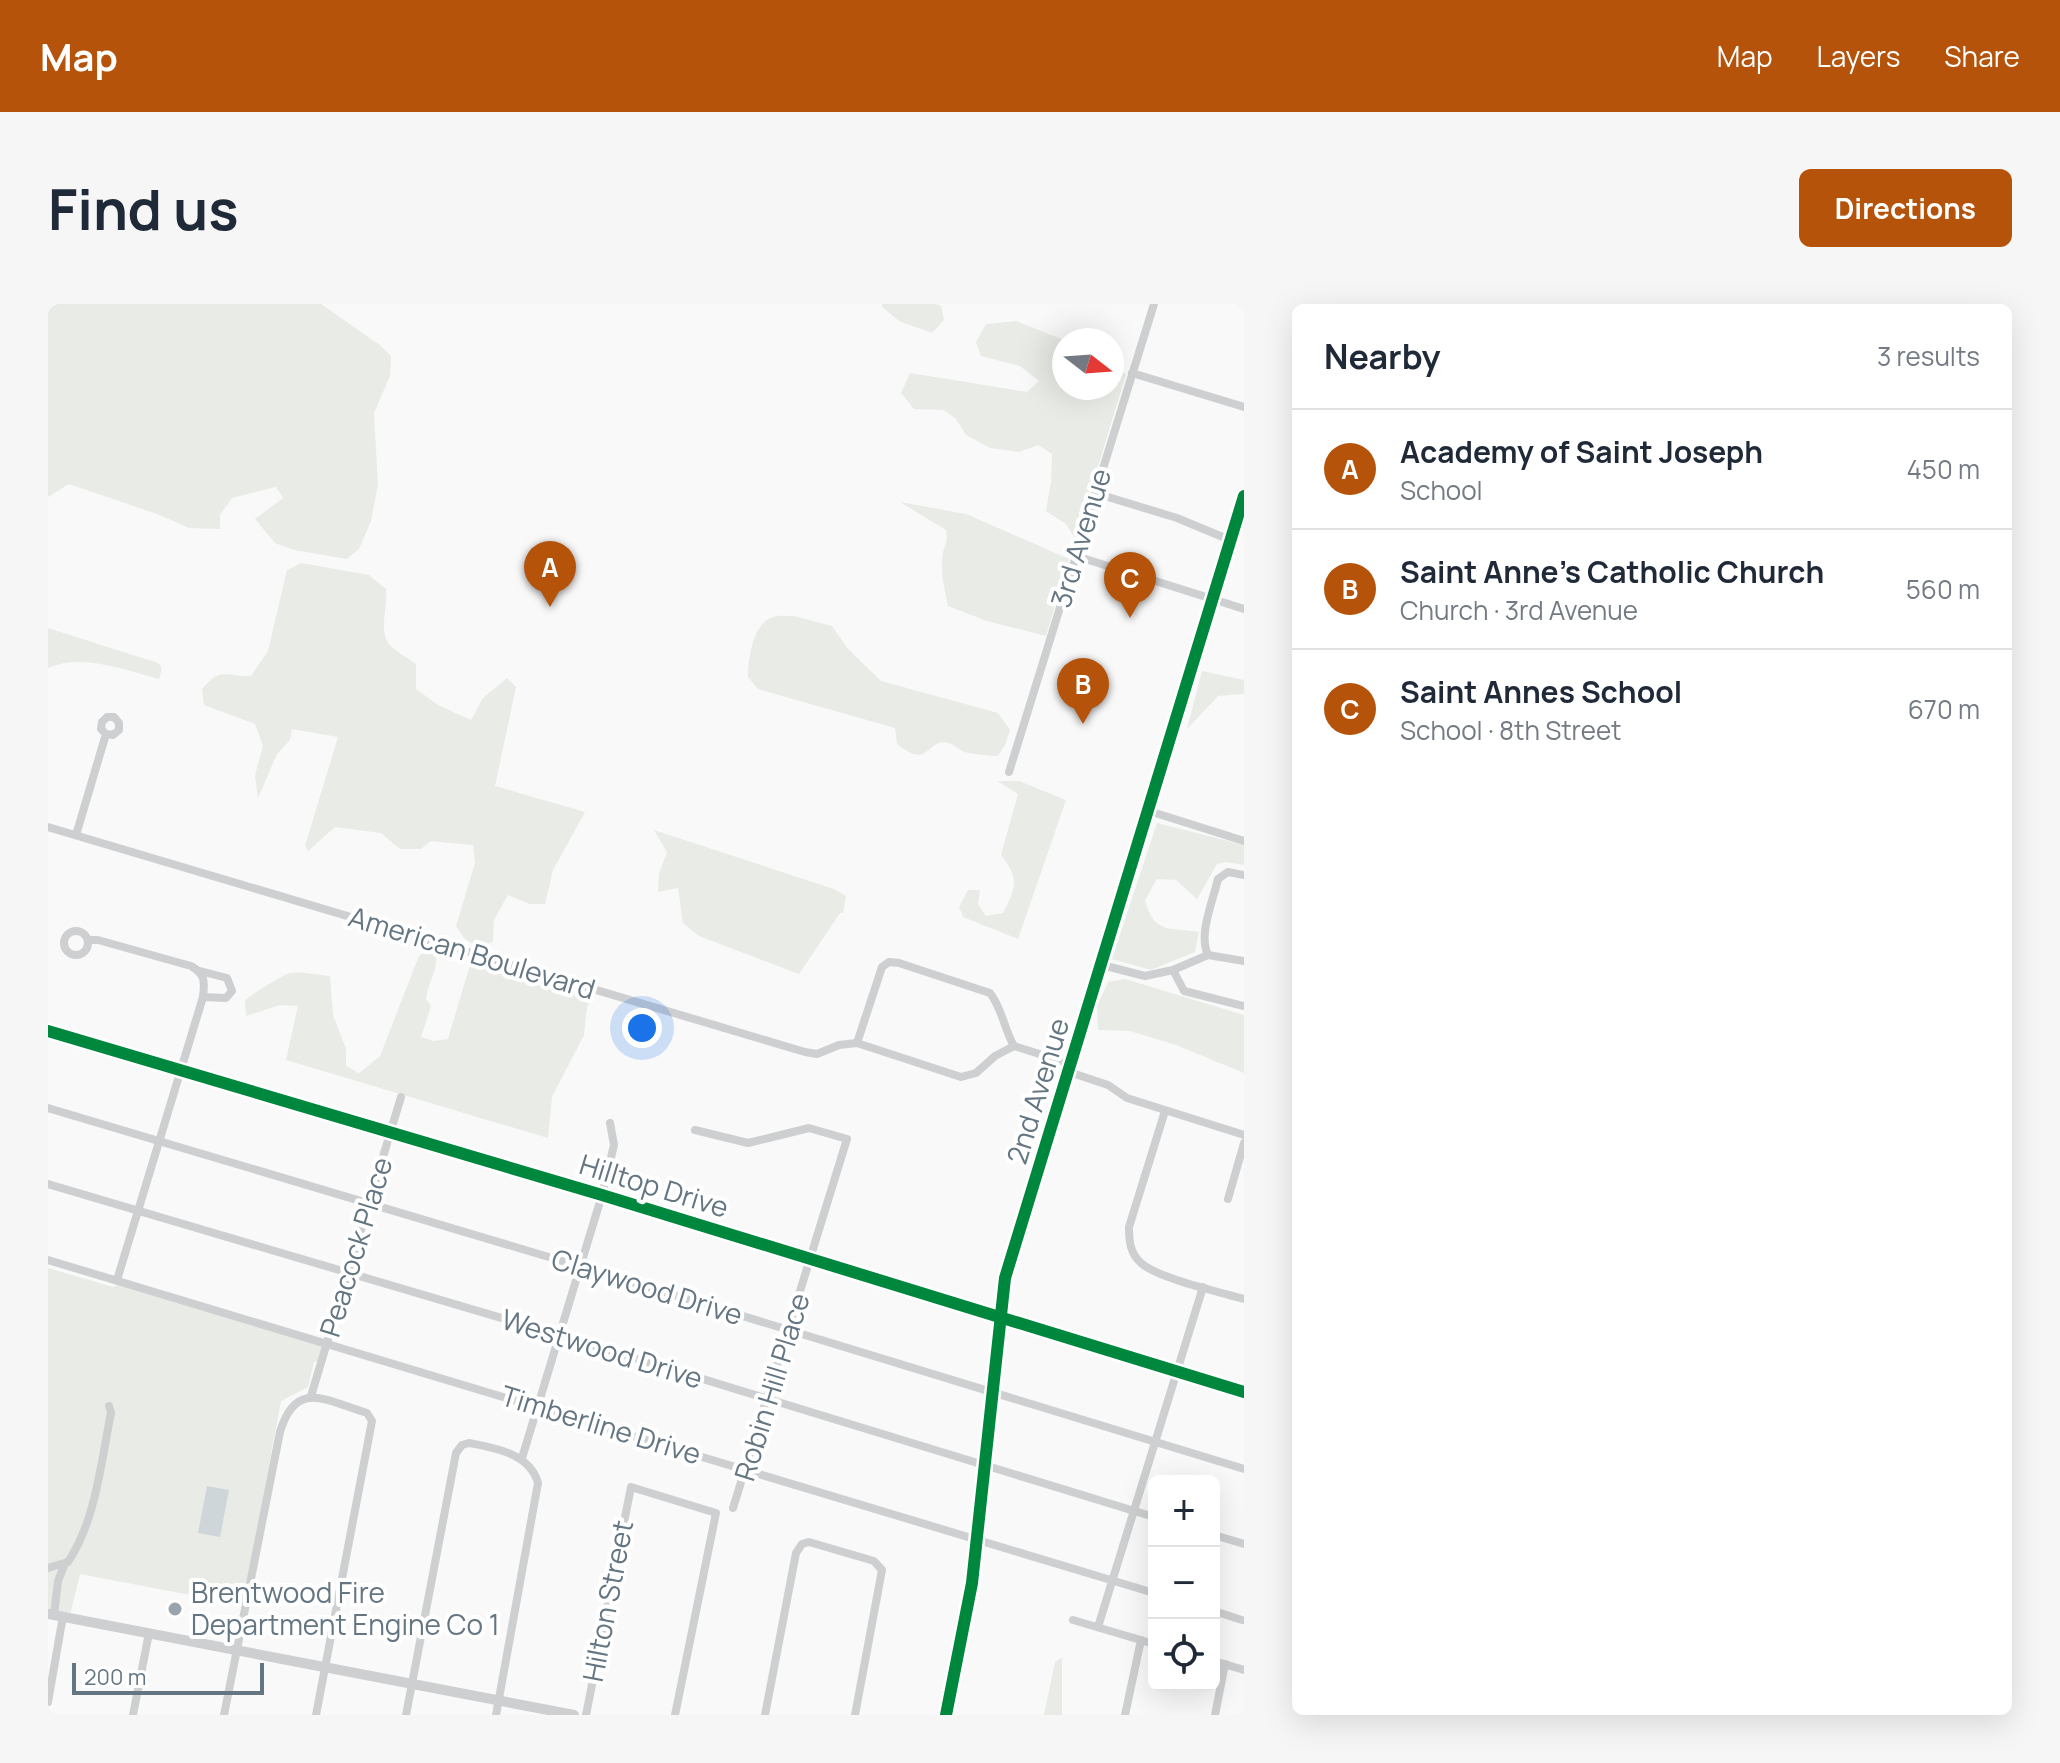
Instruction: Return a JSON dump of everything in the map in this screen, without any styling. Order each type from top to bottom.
[{"type":"street","name":"3rd Avenue","points":[[1009,772],[1154,304]]},
{"type":"street","points":[[1132,373],[1244,407]]},
{"type":"street","points":[[1095,493],[1177,518],[1230,540]]},
{"type":"street","name":"2nd Avenue","points":[[946,1715],[972,1583],[1005,1278],[1244,496]]},
{"type":"street","points":[[1076,556],[1244,609]]},
{"type":"street","points":[[76,835],[106,734]]},
{"type":"street","points":[[1149,811],[1244,841]]},
{"type":"street","name":"American Boulevard","points":[[48,827],[805,1052],[817,1054],[839,1045],[857,1043]]},
{"type":"street","points":[[1208,955],[1205,933],[1218,879],[1228,872],[1244,875]]},
{"type":"street","points":[[88,940],[98,940],[227,978],[232,991],[226,998],[203,997]]},
{"type":"street","points":[[1102,965],[1145,976],[1173,970],[1208,955],[1244,961]]},
{"type":"street","points":[[1014,1046],[995,1056],[976,1073],[961,1077],[857,1043],[882,967],[889,962],[913,967],[990,993],[996,1000],[1014,1046],[1108,1085],[1127,1098],[1244,1135]]},
{"type":"street","points":[[1173,970],[1184,991],[1244,1006]]},
{"type":"street","points":[[117,1280],[203,997],[205,981],[200,971]]},
{"type":"street","name":"Hilltop Drive","points":[[48,1031],[602,1195],[1244,1392]]},
{"type":"street","name":"Peacock Place","points":[[311,1396],[401,1097]]},
{"type":"street","name":"Claywood Drive","points":[[48,1108],[1244,1469]]},
{"type":"street","points":[[1165,1111],[1129,1227],[1133,1253],[1149,1269],[1244,1299]]},
{"type":"street","points":[[522,1458],[602,1195],[614,1145],[610,1123]]},
{"type":"street","name":"Robin Hill Place","points":[[695,1130],[748,1143],[809,1128],[847,1139],[733,1508]]},
{"type":"street","points":[[1228,1199],[1244,1143]]},
{"type":"street","name":"Westwood Drive","points":[[48,1184],[559,1335],[1148,1515]]},
{"type":"street","name":"Timberline Drive","points":[[48,1260],[1148,1591]]},
{"type":"street","points":[[1098,1627],[1203,1287]]},
{"type":"street","points":[[224,1715],[284,1417],[295,1402],[311,1396],[367,1413],[372,1421],[316,1715]]},
{"type":"street","points":[[48,1702],[58,1581],[76,1548],[90,1510],[111,1413],[109,1406]]},
{"type":"street","points":[[406,1715],[457,1450],[464,1444],[472,1443],[522,1458],[534,1471],[538,1486],[496,1715]]},
{"type":"street","name":"Hilton Street","points":[[586,1715],[631,1487],[716,1513],[675,1715]]},
{"type":"street","points":[[1220,1537],[1244,1544]]},
{"type":"street","points":[[765,1715],[796,1553],[800,1546],[809,1542],[874,1561],[881,1567],[855,1715]]},
{"type":"street","points":[[48,1568],[64,1566]]},
{"type":"street","points":[[1220,1613],[1242,1620]]},
{"type":"street","points":[[55,1615],[574,1715]]},
{"type":"street","points":[[1073,1620],[1148,1642]]},
{"type":"street","points":[[133,1715],[149,1633]]},
{"type":"street","points":[[1125,1715],[1141,1640]]},
{"type":"street","points":[[1220,1663],[1244,1670]]},
{"type":"street","points":[[1215,1715],[1225,1664]]},
{"type":"shaded area","points":[[48,304],[321,304],[381,346],[391,356],[390,376],[374,413],[378,485],[371,521],[359,549],[347,559],[294,550],[275,543],[255,519],[283,498],[276,487],[232,498],[220,515],[220,529],[189,528],[69,484],[48,497]]},
{"type":"shaded area","points":[[882,304],[936,304],[941,306],[944,320],[932,333],[899,321]]},
{"type":"shaded area","points":[[1016,321],[1052,335],[1052,400],[1118,400],[1076,540],[1066,524],[1046,511],[1052,454],[1038,445],[1019,452],[990,448],[966,435],[956,419],[944,410],[914,409],[901,393],[910,373],[1027,392],[1039,381],[1020,366],[981,356],[976,342],[986,324]]},
{"type":"shaded area","points":[[900,502],[966,514],[1069,559],[1046,636],[987,621],[948,606],[942,567],[946,530]]},
{"type":"shaded area","points":[[301,563],[369,575],[386,589],[385,637],[394,649],[416,664],[416,689],[438,705],[471,720],[483,698],[507,678],[516,687],[495,786],[585,812],[553,870],[545,904],[530,904],[508,895],[494,920],[493,941],[480,949],[464,938],[456,926],[475,863],[473,845],[431,841],[421,849],[400,849],[381,833],[335,827],[308,851],[305,846],[338,737],[292,729],[290,740],[277,754],[258,798],[255,775],[263,746],[255,724],[204,705],[202,689],[214,677],[225,674],[251,676],[268,651],[287,570]]},
{"type":"shaded area","points":[[794,616],[832,626],[848,649],[881,681],[998,713],[1010,730],[998,756],[969,753],[941,742],[922,754],[916,754],[897,744],[895,728],[758,689],[748,677],[756,634],[773,617]]},
{"type":"shaded area","points":[[48,628],[158,663],[162,668],[159,679],[89,663],[75,662],[48,668]]},
{"type":"shaded area","points":[[1202,671],[1244,680],[1244,694],[1218,696],[1187,729]]},
{"type":"shaded area","points":[[997,781],[1019,781],[1066,800],[1018,939],[963,917],[959,907],[968,890],[980,890],[978,904],[986,916],[1003,913],[1011,897],[1013,877],[1001,855],[1018,794]]},
{"type":"shaded area","points":[[1157,823],[1244,845],[1244,865],[1217,864],[1197,899],[1176,880],[1157,879],[1145,900],[1153,919],[1171,929],[1199,932],[1195,952],[1151,970],[1112,959]]},
{"type":"shaded area","points":[[654,830],[834,889],[846,896],[843,913],[840,913],[799,974],[699,936],[683,923],[678,888],[658,892],[659,874],[667,852]]},
{"type":"shaded area","points":[[430,948],[436,951],[436,963],[426,999],[431,1006],[421,1037],[434,1041],[448,1039],[470,965],[572,991],[591,1000],[587,1007],[584,1035],[552,1097],[548,1138],[286,1060],[298,1006],[280,1005],[246,1016],[245,1001],[287,974],[299,972],[330,976],[333,1015],[346,1049],[346,1066],[359,1073],[380,1056],[419,956]]},
{"type":"shaded area","points":[[1125,979],[1244,1015],[1244,1073],[1176,1045],[1130,1031],[1098,1030],[1097,1006],[1108,982]]},
{"type":"shaded area","points":[[48,1268],[113,1287],[121,1284],[314,1341],[322,1347],[318,1361],[314,1362],[308,1387],[281,1401],[243,1605],[80,1574],[70,1615],[48,1611]]},
{"type":"shaded area","points":[[207,1486],[229,1490],[220,1537],[198,1533]]},
{"type":"shaded area","points":[[1062,1658],[1062,1715],[1044,1715],[1055,1662]]},
{"type":"cycle path","points":[[946,1715],[972,1583],[1005,1278],[1244,496]]},
{"type":"cycle path","points":[[48,1031],[602,1195],[1244,1392]]},
{"type":"place","name":"Academy of Saint Joseph","points":[[550,607]]},
{"type":"place","name":"Saint Annes School","points":[[1130,618]]},
{"type":"place","name":"Saint Anne's Catholic Church","points":[[1083,724]]},
{"type":"place","name":"Brentwood Fire Department Engine Co 1","points":[[175,1609]]}]
